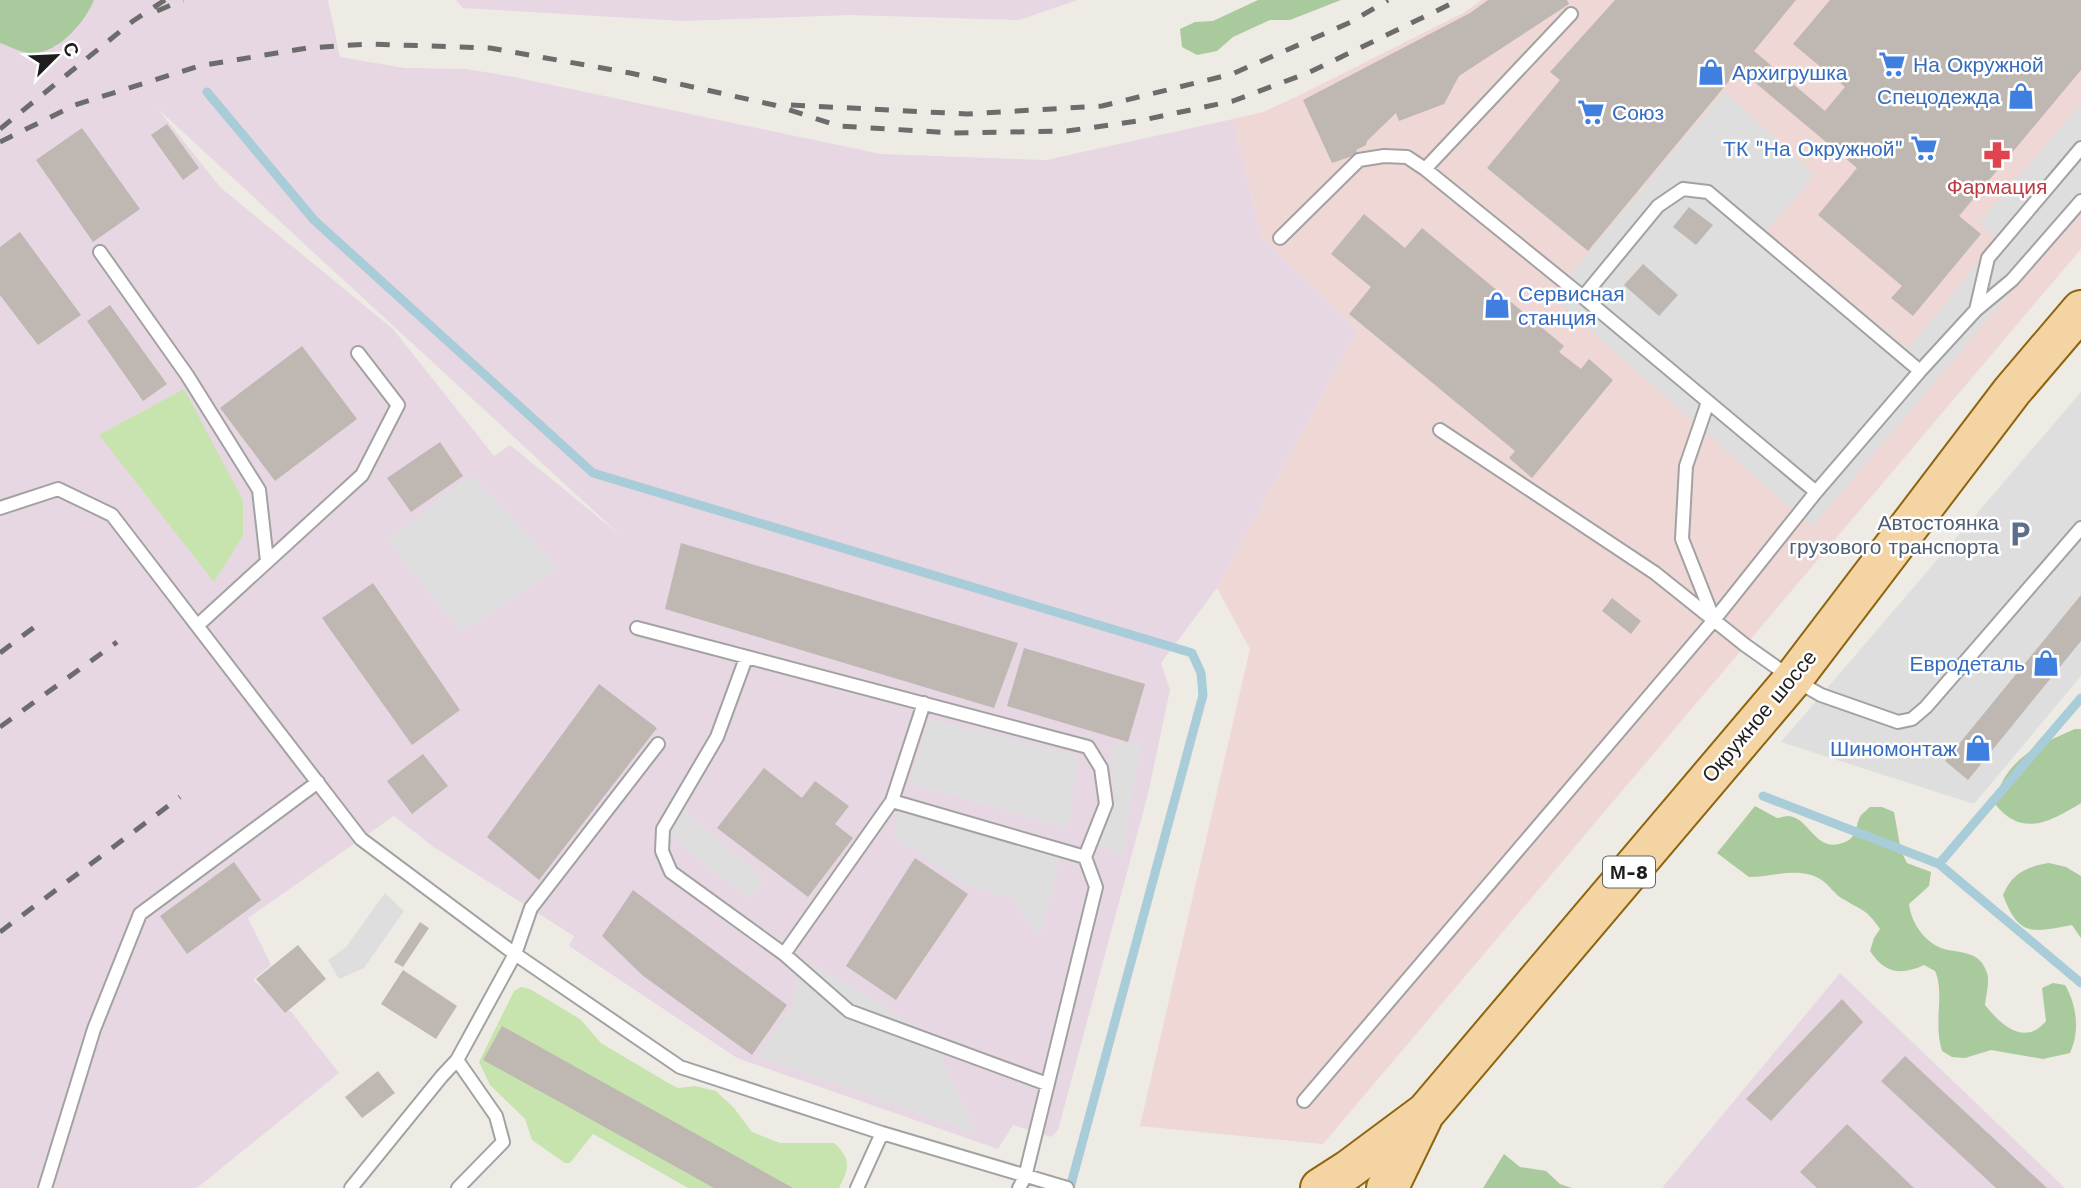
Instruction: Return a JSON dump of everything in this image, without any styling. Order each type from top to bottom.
[{"type":"main road","name":"Окружное шоссе","points":[[1320,1188],[1426,1112],[1793,679],[2012,391],[2081,311]]},
{"type":"main road","name":"Окружное шоссе","points":[[1385,1188],[1393,1179],[1426,1112]]},
{"type":"lane","points":[[1425,169],[1571,14]]},
{"type":"lane","points":[[1976,310],[1988,258],[2081,148]]},
{"type":"lane","points":[[1280,239],[1359,160],[1384,156],[1407,157],[1583,296],[1816,492]]},
{"type":"lane","points":[[1583,296],[1658,206],[1684,189],[1708,192],[1920,371]]},
{"type":"lane","points":[[1304,1101],[1714,621],[1816,492],[1920,371],[1976,310],[2012,279],[2081,201]]},
{"type":"lane","points":[[100,252],[187,375],[259,490],[267,561]]},
{"type":"lane","points":[[198,625],[362,475],[398,405],[358,353]]},
{"type":"lane","points":[[1708,402],[1686,466],[1682,539],[1714,621]]},
{"type":"lane","points":[[1440,430],[1655,573],[1714,621],[1793,679],[1821,695],[1898,722],[1912,719],[1926,707],[2081,528]]},
{"type":"lane","points":[[0,508],[58,489],[112,514],[361,839],[515,954],[680,1067],[1022,1182],[1062,1186]]},
{"type":"lane","points":[[637,628],[1088,747],[1101,768],[1106,804],[1086,856],[1096,887],[1022,1182]]},
{"type":"lane","points":[[746,658],[717,737],[663,829],[662,851],[671,872],[784,954],[849,1011],[1047,1084]]},
{"type":"lane","points":[[784,954],[892,801],[924,703]]},
{"type":"lane","points":[[351,1188],[457,1060],[515,954],[531,908],[658,744]]},
{"type":"lane","points":[[45,1188],[94,1029],[140,914],[318,782]]},
{"type":"lane","points":[[892,801],[1086,856]]},
{"type":"lane","points":[[457,1060],[496,1116],[503,1142],[458,1188]]},
{"type":"lane","points":[[857,1188],[882,1133]]},
{"type":"shaded area","points":[[94,0],[328,0],[340,57],[405,68],[466,69],[509,76],[881,154],[1046,160],[1233,119],[1262,238],[1358,330],[1217,588],[1161,663],[1170,690],[1148,794],[1058,1130],[1051,1137],[1013,1125],[998,1149],[737,1058],[569,946],[574,936],[435,848],[394,816],[248,918],[271,965],[253,980],[292,1013],[339,1073],[197,1188],[0,1188],[0,43],[20,51],[56,46],[75,28]],"holes":[[[158,109],[620,535],[510,445],[494,456],[393,329],[221,188]]]},
{"type":"shaded area","points":[[456,0],[1078,0],[1019,20],[849,15],[682,21],[463,8]]},
{"type":"shaded area","points":[[1481,0],[2081,0],[2081,249],[1323,1144],[1140,1126],[1250,649],[1217,588],[1358,330],[1262,238],[1233,119],[1263,112],[1298,96],[1465,12]]},
{"type":"shaded area","points":[[1724,91],[1815,175],[1765,232],[1908,348],[1997,240],[1979,223],[2081,103],[2081,209],[1812,527],[1552,296]]},
{"type":"shaded area","name":"Автостоянка грузового транспорта","points":[[2081,392],[2081,676],[1974,804],[1781,742]]},
{"type":"shaded area","points":[[471,475],[559,568],[460,631],[388,540]]},
{"type":"shaded area","points":[[930,719],[1079,756],[1067,828],[910,783]]},
{"type":"shaded area","points":[[1141,743],[1121,858],[1099,844],[1116,802],[1110,745]]},
{"type":"shaded area","points":[[671,799],[764,879],[748,899],[657,824]]},
{"type":"shaded area","points":[[899,812],[1061,857],[1040,936],[1012,898],[969,887],[893,836]]},
{"type":"shaded area","points":[[385,893],[404,911],[364,968],[339,979],[328,960],[346,947]]},
{"type":"shaded area","points":[[801,957],[931,1035],[976,1134],[758,1056],[793,1005]]},
{"type":"shaded area","points":[[1840,973],[2065,1188],[1662,1188]]},
{"type":"green space","points":[[0,0],[94,0],[77,27],[61,42],[42,52],[32,53],[0,43]]},
{"type":"green space","points":[[1258,0],[1341,0],[1290,20],[1270,20],[1233,37],[1217,51],[1197,55],[1182,47],[1180,29],[1195,22],[1213,21]]},
{"type":"green space","points":[[184,389],[243,500],[243,536],[214,582],[99,435]]},
{"type":"green space","points":[[2075,729],[2081,729],[2081,803],[2047,821],[2036,823],[2015,821],[2005,814],[1995,804],[1999,789],[2014,765],[2036,748]]},
{"type":"green space","points":[[1755,806],[1777,818],[1796,818],[1820,840],[1835,845],[1852,837],[1861,815],[1870,807],[1882,807],[1894,812],[1901,851],[1907,863],[1931,872],[1929,886],[1909,904],[1910,912],[1921,933],[1940,948],[1972,955],[1981,961],[1988,977],[1985,1005],[1998,1020],[2022,1033],[2038,1029],[2046,1021],[2042,988],[2053,983],[2065,985],[2076,1019],[2070,1053],[2043,1059],[1991,1050],[1965,1058],[1952,1057],[1942,1051],[1939,989],[1935,971],[1924,965],[1900,971],[1881,964],[1870,951],[1880,929],[1875,922],[1867,913],[1840,897],[1814,876],[1787,873],[1749,877],[1717,853]]},
{"type":"green space","points":[[2049,863],[2066,867],[2081,876],[2081,938],[2072,925],[2029,929],[2015,919],[2003,895],[2015,876]]},
{"type":"green space","points":[[521,987],[530,989],[580,1019],[601,1043],[670,1084],[678,1088],[695,1086],[716,1091],[734,1108],[752,1132],[780,1143],[834,1143],[844,1154],[847,1164],[839,1188],[688,1188],[593,1134],[570,1163],[565,1163],[532,1140],[525,1119],[490,1085],[479,1062],[514,991]]},
{"type":"green space","points":[[1504,1154],[1520,1167],[1546,1171],[1560,1184],[1572,1188],[1483,1188]]},
{"type":"building","points":[[1488,0],[1567,0],[1569,4],[1459,76],[1444,104],[1399,121],[1396,113],[1366,145],[1356,150],[1358,154],[1332,163],[1303,100],[1470,13]]},
{"type":"building","name":"ТК \"На Окружной\"","points":[[1615,0],[1796,0],[1754,51],[1825,111],[1845,87],[1793,44],[1830,0],[2081,0],[2081,70],[1959,216],[1981,234],[1913,316],[1891,298],[1902,286],[1818,215],[1857,168],[1739,69],[1588,251],[1487,168],[1560,80],[1550,72]]},
{"type":"building","points":[[167,124],[199,168],[183,180],[151,135]]},
{"type":"building","points":[[82,128],[140,209],[93,242],[36,160]]},
{"type":"building","points":[[1689,207],[1713,225],[1696,245],[1673,227]]},
{"type":"building","points":[[1364,214],[1405,248],[1422,228],[1564,346],[1559,352],[1581,369],[1589,359],[1613,380],[1532,478],[1509,458],[1515,451],[1349,314],[1371,287],[1331,254]]},
{"type":"building","points":[[20,232],[81,315],[38,345],[0,295],[0,247]]},
{"type":"building","points":[[1643,264],[1678,295],[1659,316],[1624,285]]},
{"type":"building","points":[[110,305],[167,384],[143,401],[87,321]]},
{"type":"building","points":[[302,346],[357,419],[275,481],[220,408]]},
{"type":"building","points":[[440,442],[463,476],[411,512],[387,478]]},
{"type":"building","points":[[681,543],[1018,643],[994,708],[665,609]]},
{"type":"building","points":[[373,583],[460,710],[412,745],[322,618]]},
{"type":"building","points":[[2081,595],[2081,641],[1968,780],[1945,761]]},
{"type":"building","points":[[1612,598],[1641,621],[1631,634],[1602,611]]},
{"type":"building","points":[[1024,648],[1145,684],[1128,742],[1007,706]]},
{"type":"building","points":[[599,684],[657,728],[539,880],[487,837]]},
{"type":"building","points":[[423,754],[448,786],[412,814],[387,781]]},
{"type":"building","points":[[764,768],[802,798],[815,781],[849,806],[835,824],[853,838],[808,897],[717,828]]},
{"type":"building","points":[[915,858],[968,894],[896,1000],[846,966]]},
{"type":"building","points":[[234,862],[261,900],[187,954],[160,916]]},
{"type":"building","points":[[633,890],[787,1005],[752,1055],[642,975],[602,936]]},
{"type":"building","points":[[420,922],[429,928],[403,967],[394,962]]},
{"type":"building","points":[[298,945],[326,979],[285,1013],[256,979]]},
{"type":"building","points":[[403,970],[457,1006],[436,1039],[381,1004]]},
{"type":"building","points":[[1842,999],[1863,1022],[1771,1121],[1746,1099]]},
{"type":"building","points":[[502,1026],[793,1188],[714,1188],[483,1060]]},
{"type":"building","points":[[1905,1056],[2047,1188],[1996,1188],[1881,1081]]},
{"type":"building","points":[[378,1071],[395,1093],[362,1118],[345,1097]]},
{"type":"building","points":[[1847,1124],[1914,1188],[1817,1188],[1800,1172]]},
{"type":"waterway","points":[[207,92],[314,220],[593,473],[1192,653],[1201,673],[1203,695],[1070,1188]]},
{"type":"waterway","points":[[1939,864],[2081,698]]},
{"type":"waterway","points":[[1763,796],[1939,864],[2081,983]]},
{"type":"railway","points":[[0,129],[133,21],[165,0]]},
{"type":"railway","points":[[157,11],[183,0]]},
{"type":"railway","points":[[791,105],[967,114],[1102,106],[1232,74],[1351,22],[1388,0]]},
{"type":"railway","points":[[0,142],[75,105],[199,66],[307,48],[369,44],[490,48],[630,73],[774,105],[839,126],[954,133],[1067,131],[1138,121],[1233,101],[1310,72],[1459,0]]},
{"type":"railway","points":[[0,653],[41,622]]},
{"type":"railway","points":[[0,727],[117,642]]},
{"type":"railway","points":[[0,932],[180,797]]},
{"type":"place","name":"На Окружной","points":[[1892,64]]},
{"type":"place","name":"Архигрушка","points":[[1711,72]]},
{"type":"place","name":"Спецодежда","points":[[2021,96]]},
{"type":"place","name":"Союз","points":[[1591,112]]},
{"type":"place","name":"ТК \"На Окружной\"","points":[[1924,148]]},
{"type":"place","name":"Фармация","points":[[1997,155]]},
{"type":"place","name":"Сервисная станция","points":[[1497,305]]},
{"type":"place","name":"Автостоянка грузового транспорта","points":[[2020,534]]},
{"type":"place","name":"Евродеталь","points":[[2046,663]]},
{"type":"place","name":"Шиномонтаж","points":[[1978,748]]}]
